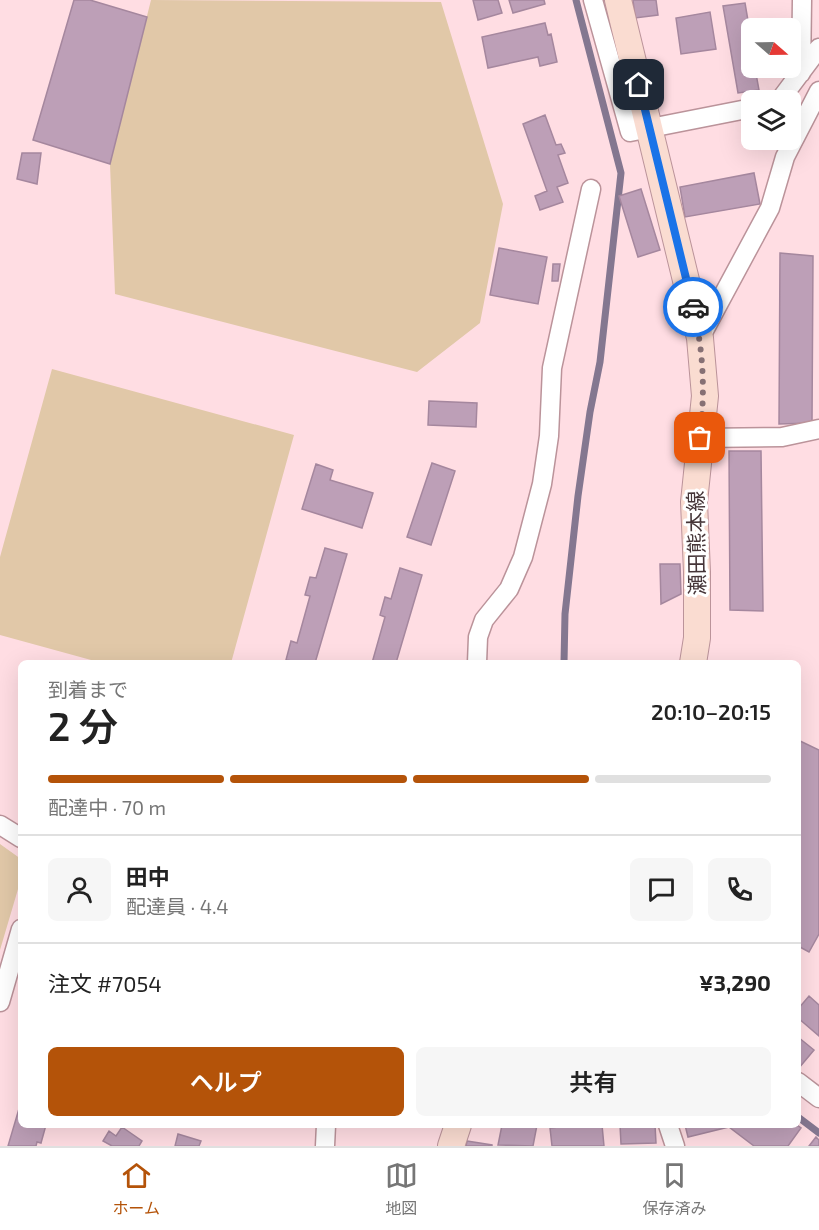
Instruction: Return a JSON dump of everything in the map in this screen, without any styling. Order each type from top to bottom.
[{"type":"main road","name":"瀬田熊本線","points":[[618,0],[700,338],[705,396],[694,502],[697,638],[693,660]]},
{"type":"main road","points":[[451,1146],[457,1128]]},
{"type":"street","points":[[593,0],[630,132],[741,110]]},
{"type":"street","points":[[801,73],[802,0]]},
{"type":"street","points":[[801,73],[819,48]]},
{"type":"street","points":[[788,90],[797,78]]},
{"type":"street","points":[[700,338],[770,208],[785,157],[819,91]]},
{"type":"street","points":[[477,660],[478,637],[484,620],[509,589],[523,557],[542,484],[549,436],[552,368],[591,189]]},
{"type":"street","points":[[700,438],[782,437],[819,429]]},
{"type":"street","points":[[0,825],[18,836]]},
{"type":"street","points":[[0,1002],[18,939]]},
{"type":"street","points":[[801,1084],[819,1098]]},
{"type":"street","points":[[325,1146],[326,1128]]},
{"type":"street","points":[[669,1128],[675,1146]]},
{"type":"shaded area","points":[[151,0],[441,2],[503,204],[480,323],[417,372],[115,294],[110,164]]},
{"type":"shaded area","points":[[52,369],[294,435],[232,660],[91,660],[0,635],[0,557]]},
{"type":"shaded area","points":[[0,844],[18,857],[18,889],[0,950]]},
{"type":"building","points":[[74,0],[90,0],[147,17],[110,164],[33,140]]},
{"type":"building","points":[[473,0],[498,0],[502,13],[478,20]]},
{"type":"building","points":[[509,0],[544,0],[545,4],[513,13]]},
{"type":"building","points":[[633,0],[656,0],[658,15],[635,18]]},
{"type":"building","points":[[745,3],[748,18],[741,18],[741,78],[757,78],[759,90],[741,90],[741,93],[738,93],[723,6]]},
{"type":"building","points":[[710,12],[716,49],[681,54],[676,18]]},
{"type":"building","points":[[545,23],[548,35],[551,34],[557,62],[540,66],[538,57],[488,68],[482,37]]},
{"type":"building","points":[[545,115],[556,145],[561,144],[565,153],[558,155],[568,183],[557,187],[563,202],[540,210],[535,196],[547,191],[523,124]]},
{"type":"building","points":[[22,153],[41,153],[37,184],[17,179]]},
{"type":"building","points":[[754,173],[760,204],[685,217],[680,187]]},
{"type":"building","points":[[641,189],[660,250],[638,257],[619,196]]},
{"type":"building","points":[[499,248],[547,257],[538,304],[490,295]]},
{"type":"building","points":[[780,253],[813,256],[812,423],[779,424]]},
{"type":"building","points":[[553,264],[560,264],[558,281],[552,281]]},
{"type":"building","points":[[429,401],[477,403],[476,427],[428,425]]},
{"type":"building","points":[[729,451],[761,451],[763,611],[730,610]]},
{"type":"building","points":[[432,463],[455,471],[431,545],[407,537]]},
{"type":"building","points":[[316,464],[333,470],[330,480],[373,493],[362,528],[302,509]]},
{"type":"building","points":[[325,548],[347,554],[316,660],[286,660],[291,641],[297,643],[310,596],[305,595],[310,577],[316,578]]},
{"type":"building","points":[[660,564],[680,564],[681,594],[661,604]]},
{"type":"building","points":[[400,568],[422,575],[397,660],[373,660],[385,617],[380,615],[385,597],[391,599]]},
{"type":"building","points":[[801,741],[819,750],[819,934],[809,952],[801,948]]},
{"type":"building","points":[[809,996],[819,1005],[819,1036],[801,1021],[801,1005]]},
{"type":"building","points":[[801,1039],[814,1050],[801,1066]]},
{"type":"building","points":[[18,1112],[18,1128],[45,1128],[41,1143],[37,1142],[36,1146],[8,1146]]},
{"type":"building","points":[[123,1128],[142,1141],[139,1146],[112,1146],[103,1141],[109,1131],[116,1136]]},
{"type":"building","points":[[501,1128],[536,1128],[533,1146],[498,1145]]},
{"type":"building","points":[[550,1128],[602,1128],[604,1146],[552,1146]]},
{"type":"building","points":[[620,1128],[655,1128],[656,1143],[621,1144]]},
{"type":"building","points":[[686,1128],[725,1128],[688,1137]]},
{"type":"building","points":[[730,1128],[801,1128],[788,1146],[754,1146]]},
{"type":"building","points":[[178,1134],[201,1141],[199,1146],[175,1146]]},
{"type":"building","points":[[816,1137],[819,1140],[819,1146],[809,1146]]},
{"type":"building","points":[[467,1141],[492,1145],[492,1146],[466,1146]]},
{"type":"waterway","points":[[564,660],[565,614],[578,496],[600,362],[621,173],[576,0]]},
{"type":"waterway","points":[[801,1119],[819,1133]]},
{"type":"way so far","points":[[693,307],[700,338],[705,396],[700,438]]},
{"type":"route","points":[[639,85],[693,307]]}]
